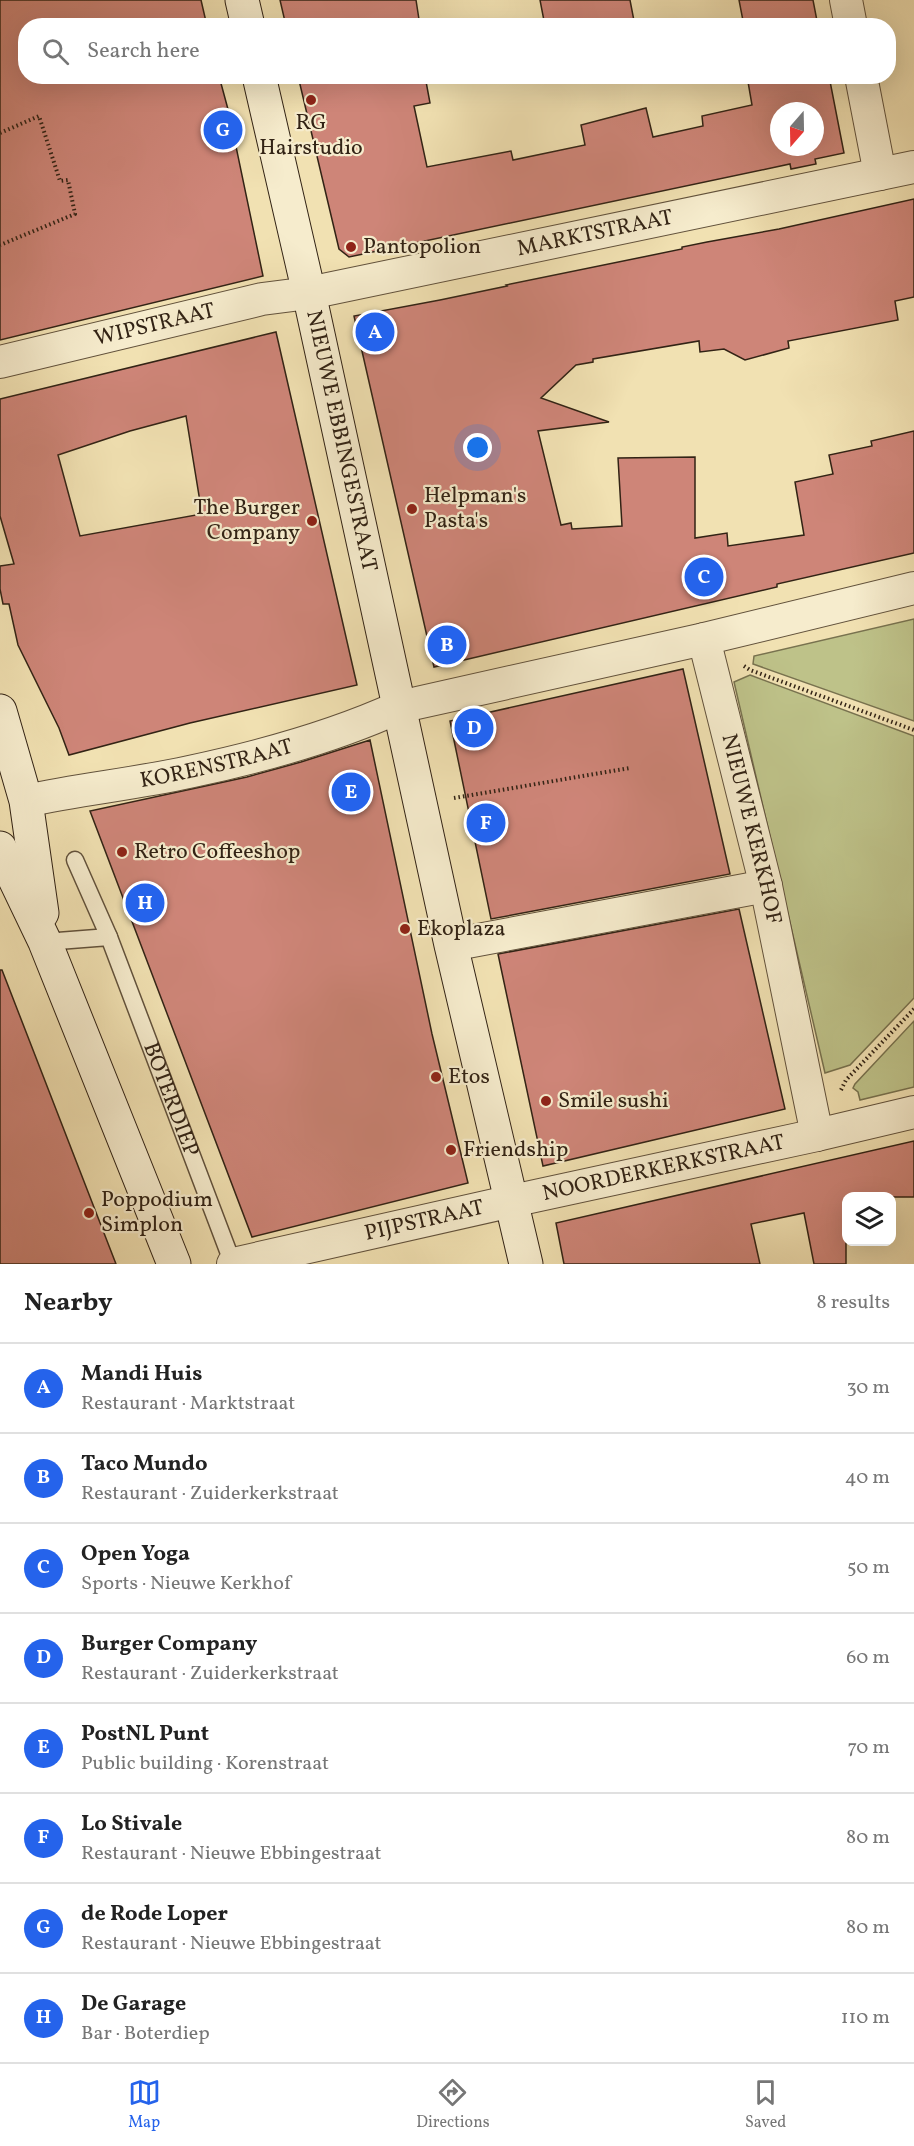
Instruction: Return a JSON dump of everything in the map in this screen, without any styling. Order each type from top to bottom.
[{"type":"street","points":[[242,0],[246,18]]},
{"type":"street","points":[[846,0],[849,18]]},
{"type":"street","name":"NIEUWE EBBINGESTRAAT","points":[[261,84],[309,293],[451,945],[526,1264]]},
{"type":"street","points":[[863,84],[880,174]]},
{"type":"street","name":"MARKTSTRAAT","points":[[309,293],[914,166]]},
{"type":"street","name":"WIPSTRAAT","points":[[0,362],[262,298],[309,293]]},
{"type":"street","points":[[704,639],[914,588]]},
{"type":"street","name":"KORENSTRAAT","points":[[26,801],[189,772],[274,751],[359,725],[399,707],[704,639]]},
{"type":"street","name":"NIEUWE KERKHOF","points":[[704,639],[766,886],[817,1135]]},
{"type":"street","points":[[0,711],[26,801],[45,942]]},
{"type":"street","points":[[0,848],[45,942],[174,1264]]},
{"type":"street","points":[[451,945],[766,886]]},
{"type":"street","points":[[817,1135],[914,1112]]},
{"type":"street","name":"NOORDERKERKSTRAAT","points":[[512,1201],[817,1135]]},
{"type":"street","name":"PIJPSTRAAT","points":[[233,1264],[512,1201]]},
{"type":"lane","name":"BOTERDIEP","points":[[75,860],[109,937],[233,1264]]},
{"type":"lane","points":[[45,942],[109,937]]},
{"type":"path","points":[[0,133],[39,116],[60,181],[68,180],[75,214],[0,245]]},
{"type":"path","points":[[704,639],[750,670],[914,730]]},
{"type":"path","points":[[420,804],[630,768]]},
{"type":"path","points":[[817,1135],[846,1080],[914,1008]]},
{"type":"green space","points":[[914,619],[914,721],[753,664],[754,656]]},
{"type":"green space","points":[[750,675],[914,736],[914,998],[850,1065],[825,1073],[734,682]]},
{"type":"green space","points":[[914,1021],[914,1087],[860,1100],[858,1092],[853,1088],[855,1084]]},
{"type":"building","points":[[0,0],[201,0],[205,18],[18,18],[18,84],[221,84],[263,276],[0,340]]},
{"type":"building","points":[[280,0],[416,0],[419,18],[284,18]]},
{"type":"building","points":[[540,0],[630,0],[633,18],[543,18]]},
{"type":"building","points":[[739,0],[813,0],[816,18],[742,18]]},
{"type":"building","points":[[300,84],[426,84],[430,103],[414,106],[427,167],[511,151],[513,160],[585,145],[581,125],[646,108],[653,137],[703,126],[702,116],[752,105],[748,84],[831,84],[844,153],[815,159],[816,164],[791,169],[790,164],[349,257],[339,249]]},
{"type":"building","points":[[914,199],[914,297],[895,301],[898,320],[788,341],[789,348],[745,360],[724,349],[700,352],[699,341],[593,359],[593,362],[576,365],[541,398],[609,422],[538,431],[561,525],[571,523],[572,529],[622,526],[618,458],[695,457],[695,538],[727,533],[728,546],[804,535],[795,482],[833,474],[829,455],[872,446],[871,441],[914,431],[914,553],[434,667],[354,316],[440,300]]},
{"type":"building","points":[[276,332],[357,685],[190,723],[69,755],[59,728],[18,645],[9,604],[3,604],[0,589],[0,566],[14,564],[0,516],[0,399]],"holes":[[[186,416],[202,514],[80,536],[58,455],[130,431]]]},
{"type":"building","points":[[683,669],[730,874],[491,919],[450,721]]},
{"type":"building","points":[[370,740],[432,1034],[468,1183],[252,1237],[90,811],[247,777]]},
{"type":"building","points":[[739,909],[785,1109],[543,1166],[498,954]]},
{"type":"building","points":[[0,970],[2,970],[116,1264],[0,1264]]},
{"type":"building","points":[[914,1141],[914,1197],[896,1197],[896,1192],[842,1192],[842,1246],[846,1246],[846,1264],[814,1264],[804,1213],[751,1224],[760,1264],[564,1264],[556,1223]]},
{"type":"place","name":"RG Hairstudio","points":[[311,100]]},
{"type":"place","name":"de Rode Loper","points":[[223,130]]},
{"type":"place","name":"Pantopolion","points":[[351,247]]},
{"type":"place","name":"Mandi Huis","points":[[375,332]]},
{"type":"place","name":"Helpman's Pasta's","points":[[412,509]]},
{"type":"place","name":"The Burger Company","points":[[312,521]]},
{"type":"place","name":"Open Yoga","points":[[704,577]]},
{"type":"place","name":"Taco Mundo","points":[[447,645]]},
{"type":"place","name":"Burger Company","points":[[474,728]]},
{"type":"place","name":"PostNL Punt","points":[[351,792]]},
{"type":"place","name":"Lo Stivale","points":[[486,823]]},
{"type":"place","name":"Retro Coffeeshop","points":[[122,852]]},
{"type":"place","name":"De Garage","points":[[145,903]]},
{"type":"place","name":"Ekoplaza","points":[[405,929]]},
{"type":"place","name":"Etos","points":[[436,1077]]},
{"type":"place","name":"Smile sushi","points":[[546,1101]]},
{"type":"place","name":"Friendship","points":[[451,1150]]},
{"type":"place","name":"Poppodium Simplon","points":[[89,1213]]}]
